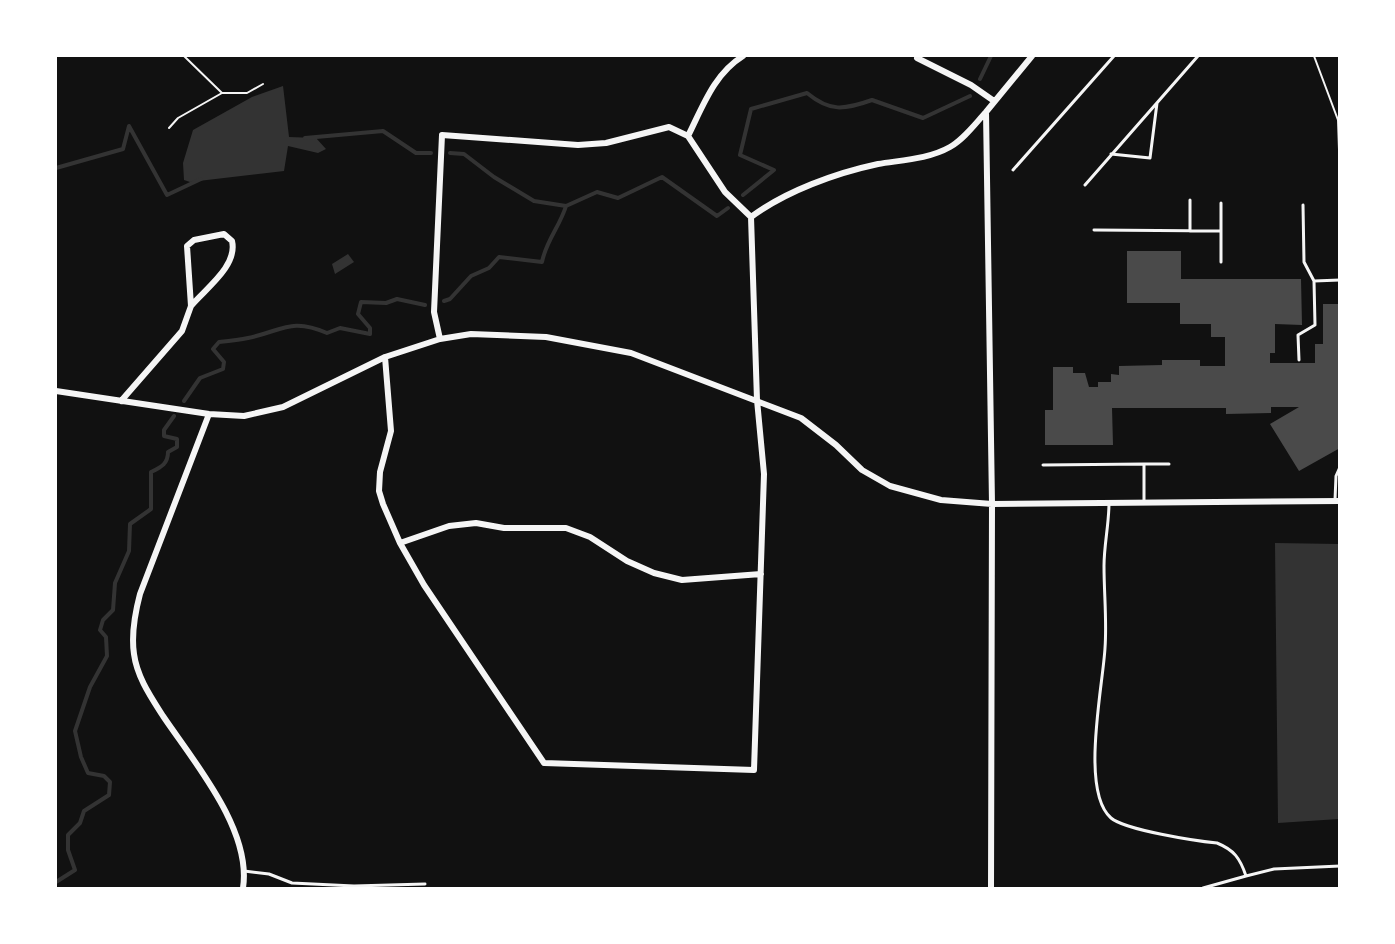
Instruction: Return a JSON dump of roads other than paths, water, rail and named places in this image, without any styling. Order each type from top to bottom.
[{"type":"street","points":[[688,136],[718,78],[728,65],[743,56]]},
{"type":"street","points":[[751,217],[785,197],[828,180],[875,165],[938,153],[959,141],[1032,56]]},
{"type":"street","points":[[917,58],[971,86],[994,101]]},
{"type":"street","points":[[986,112],[992,504],[991,888]]},
{"type":"street","points":[[385,357],[391,431],[380,472],[379,491],[400,543],[424,585],[544,763],[754,770],[764,474],[757,400],[751,217],[725,192],[688,136],[669,127],[606,143],[578,145],[442,135],[434,312],[440,339]]},
{"type":"street","points":[[121,401],[182,331],[190,306],[187,246],[194,240],[224,234],[232,241],[232,255],[215,279],[190,306]]},
{"type":"street","points":[[56,391],[208,414],[244,416],[283,407],[385,357],[440,339],[471,334],[497,334],[585,342],[631,353],[757,400],[801,418],[836,445],[862,470],[890,486],[941,500],[992,504],[1337,501]]},
{"type":"street","points":[[208,414],[140,594],[134,615],[134,653],[140,676],[153,700],[219,800],[238,841],[244,871],[243,888]]},
{"type":"street","points":[[400,543],[449,526],[476,524],[504,528],[566,528],[590,537],[627,561],[654,573],[682,580],[761,574]]},
{"type":"lane","points":[[1013,170],[1114,56]]},
{"type":"lane","points":[[1085,185],[1198,56]]},
{"type":"lane","points":[[1112,154],[1150,158],[1157,103]]},
{"type":"lane","points":[[1190,200],[1190,231]]},
{"type":"lane","points":[[1221,203],[1221,262]]},
{"type":"lane","points":[[1299,360],[1298,335],[1314,325],[1314,281],[1304,262],[1303,205]]},
{"type":"lane","points":[[1094,230],[1221,231]]},
{"type":"lane","points":[[1314,281],[1340,280]]},
{"type":"lane","points":[[1144,464],[1144,502]]},
{"type":"lane","points":[[1043,465],[1168,464]]},
{"type":"lane","points":[[1337,501],[1336,476],[1340,467]]},
{"type":"lane","points":[[1109,502],[1104,566],[1107,602],[1105,650],[1097,710],[1095,757],[1101,803],[1109,817],[1118,823],[1228,847],[1240,859],[1246,876]]},
{"type":"lane","points":[[1203,888],[1274,868],[1340,866]]},
{"type":"lane","points":[[244,871],[269,874],[292,883],[354,886],[425,884]]},
{"type":"waterway","points":[[980,79],[991,56]]},
{"type":"waterway","points":[[743,195],[774,170],[740,155],[751,109],[807,93],[830,106],[853,106],[872,100],[923,118],[970,96]]},
{"type":"waterway","points":[[56,168],[123,149],[129,126],[167,195],[201,179]]},
{"type":"waterway","points":[[305,138],[383,131],[416,153],[431,153]]},
{"type":"waterway","points":[[450,153],[464,154],[494,177],[534,201],[566,206],[597,192],[618,198],[662,177],[717,216],[728,208]]},
{"type":"waterway","points":[[444,301],[450,299],[471,276],[489,268],[499,257],[542,262],[566,206]]},
{"type":"waterway","points":[[184,401],[200,378],[223,369],[224,362],[213,349],[219,342],[248,338],[295,326],[315,328],[327,333],[340,328],[370,334],[370,328],[358,314],[361,302],[386,303],[397,299],[425,305]]},
{"type":"waterway","points":[[56,882],[75,870],[68,850],[68,835],[80,823],[84,811],[109,795],[110,782],[104,776],[88,773],[81,757],[75,731],[90,687],[107,656],[106,637],[100,630],[103,620],[113,610],[115,583],[129,551],[130,524],[151,509],[151,472],[163,465],[168,452],[177,447],[177,439],[164,436],[164,430],[174,416]]}]
